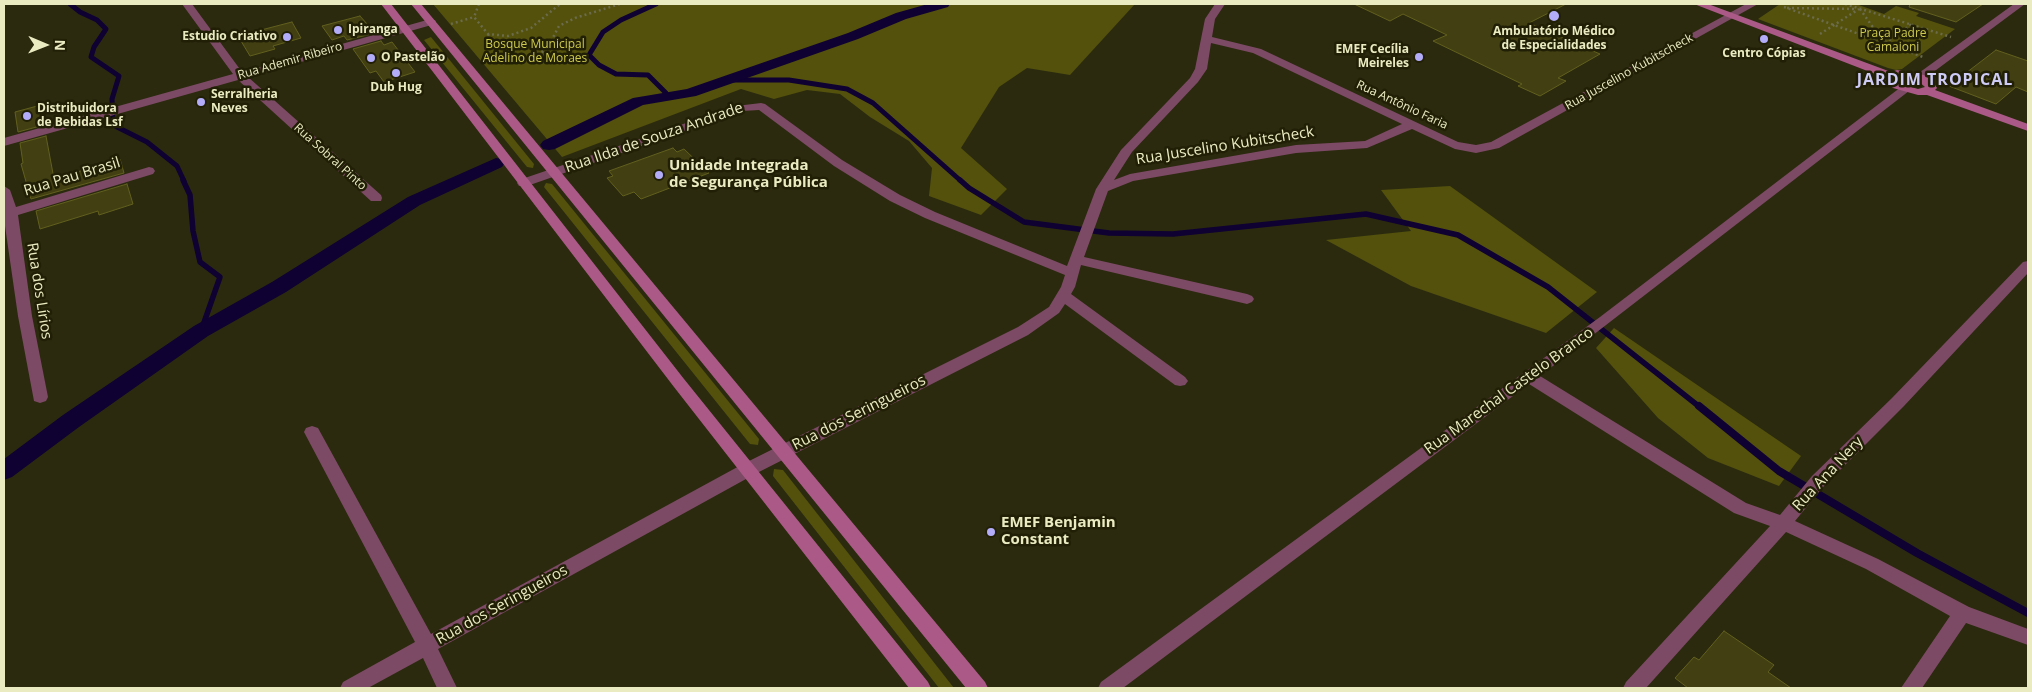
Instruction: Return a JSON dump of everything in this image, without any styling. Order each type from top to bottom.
[{"type":"street","name":"Rua Sobral Pinto","points":[[187,4],[240,76],[376,198]]},
{"type":"street","points":[[386,4],[679,383],[749,469],[920,688]]},
{"type":"street","points":[[416,4],[978,688]]},
{"type":"street","name":"Rua dos Seringueiros","points":[[350,688],[782,451],[1023,331],[1054,310],[1064,296],[1090,217],[1102,189],[1127,150],[1194,80],[1201,69],[1210,19],[1220,4]]},
{"type":"street","points":[[1699,4],[1889,75],[1903,73],[1920,77],[1931,86],[1928,91]]},
{"type":"street","name":"Rua Juscelino Kubitscheck","points":[[1476,149],[1496,145],[1753,4]]},
{"type":"street","points":[[1920,77],[2020,4]]},
{"type":"street","name":"Rua Ademir Ribeiro","points":[[4,142],[405,29],[434,25]]},
{"type":"street","name":"Rua Antônio Faria","points":[[1207,39],[1257,52],[1411,126],[1455,145],[1476,149]]},
{"type":"street","points":[[1889,75],[1889,80],[1905,89],[1918,92],[1928,91],[2028,128]]},
{"type":"street","name":"Rua Marechal Castelo Branco","points":[[1108,688],[1605,320],[1905,89]]},
{"type":"street","name":"Rua Ilda de Souza Andrade","points":[[523,183],[740,108],[761,106],[838,163],[894,198],[930,215],[1077,259],[1247,298]]},
{"type":"street","name":"Rua Juscelino Kubitscheck","points":[[1102,189],[1130,178],[1296,149],[1367,144],[1411,126]]},
{"type":"street","name":"Rua Pau Brasil","points":[[7,214],[149,171]]},
{"type":"street","name":"Rua dos Lírios","points":[[4,190],[24,316],[40,397]]},
{"type":"street","name":"Rua Ana Nery","points":[[1633,688],[1805,498],[1818,481],[1898,402],[2028,265]]},
{"type":"street","points":[[1064,296],[1180,380]]},
{"type":"street","points":[[1528,376],[1740,508],[1782,523],[1872,564],[1962,613],[2028,636]]},
{"type":"street","points":[[312,432],[447,688]]},
{"type":"street","points":[[1911,688],[1962,613]]},
{"type":"path","points":[[474,17],[479,4]]},
{"type":"path","points":[[488,34],[508,36],[519,33],[531,28],[560,4]]},
{"type":"path","points":[[474,17],[488,34],[498,56],[511,60],[531,58],[548,49],[559,26],[575,18],[620,4]]},
{"type":"path","points":[[1845,4],[1954,38]]},
{"type":"path","points":[[1859,9],[1784,8],[1927,59]]},
{"type":"path","points":[[1820,35],[1859,9]]},
{"type":"path","points":[[1859,9],[1884,43]]},
{"type":"path","points":[[434,25],[474,17]]},
{"type":"path","points":[[1863,58],[1912,24]]},
{"type":"green space","name":"Bosque Municipal Adelino de Moraes","points":[[433,4],[1135,4],[1070,75],[1027,68],[999,87],[961,148],[1007,189],[981,215],[929,196],[932,168],[909,141],[870,117],[840,94],[807,90],[774,99],[741,89],[562,157]]},
{"type":"green space","name":"Praça Padre Camaioni","points":[[1780,4],[1856,4],[1884,14],[1896,6],[1919,13],[1916,16],[1955,29],[1902,69],[1896,70],[1758,19]]},
{"type":"green space","points":[[431,37],[534,164],[533,168],[527,167],[424,40]]},
{"type":"green space","points":[[546,183],[552,184],[759,439],[758,445],[750,444],[544,187]]},
{"type":"green space","points":[[1450,186],[1597,292],[1546,333],[1411,286],[1326,240],[1411,231],[1381,190]]},
{"type":"green space","points":[[1614,328],[1801,456],[1779,486],[1708,458],[1658,418],[1596,348]]},
{"type":"green space","points":[[774,469],[783,470],[954,688],[939,688],[773,476]]},
{"type":"building","points":[[1354,4],[1566,4],[1529,23],[1600,54],[1558,78],[1566,81],[1540,96],[1518,86],[1522,84],[1433,41],[1447,35],[1403,14],[1390,21]]},
{"type":"building","points":[[1910,4],[1983,4],[1956,22],[1909,7]]},
{"type":"building","points":[[360,16],[375,33],[347,40],[344,36],[332,40],[322,26]]},
{"type":"building","points":[[292,22],[301,38],[273,46],[275,49],[250,56],[238,36]]},
{"type":"building","points":[[381,41],[384,45],[392,42],[415,72],[384,82],[376,71],[370,73],[353,49]]},
{"type":"building","points":[[1996,50],[2028,61],[2028,92],[2016,87],[1996,104],[1949,86]]},
{"type":"building","points":[[41,105],[44,125],[18,132],[15,112]]},
{"type":"building","points":[[46,136],[54,179],[120,159],[124,173],[31,199],[21,164],[23,163],[20,143]]},
{"type":"building","name":"Unidade Integrada de Segurança Pública","points":[[673,148],[677,152],[684,149],[709,173],[641,199],[634,192],[623,196],[607,178],[613,176],[609,171]]},
{"type":"building","points":[[127,184],[133,204],[99,215],[98,211],[40,229],[36,211]]},
{"type":"building","points":[[1724,631],[1774,665],[1768,672],[1791,688],[1688,688],[1675,678],[1694,657],[1699,660]]},
{"type":"waterway","points":[[70,4],[80,12],[97,20],[106,29],[94,47],[91,57],[119,76],[112,99],[113,125],[147,142],[177,166],[184,181]]},
{"type":"waterway","points":[[656,4],[621,20],[603,32],[589,55],[599,65],[616,74],[648,75],[666,93],[663,98]]},
{"type":"waterway","points":[[549,145],[639,101],[690,93],[853,36],[901,16],[943,4]]},
{"type":"waterway","points":[[724,80],[789,80],[847,89],[873,103],[961,181]]},
{"type":"waterway","points":[[4,471],[71,421],[201,331],[279,287],[414,201],[496,163]]},
{"type":"waterway","points":[[183,180],[190,195],[193,231],[200,262],[220,277],[201,331]]},
{"type":"waterway","points":[[960,180],[969,188],[1024,222],[1109,233],[1173,234],[1366,214],[1458,235],[1548,287],[1701,408]]},
{"type":"waterway","points":[[1699,406],[1779,471],[1917,553],[2028,613]]},
{"type":"place","name":"Ambulatório Médico de Especialidades","points":[[1554,16]]},
{"type":"place","name":"Ipiranga","points":[[338,30]]},
{"type":"place","name":"Estudio Criativo","points":[[287,37]]},
{"type":"place","name":"Centro Cópias","points":[[1764,39]]},
{"type":"place","name":"EMEF Cecília Meireles","points":[[1419,57]]},
{"type":"place","name":"O Pastelão","points":[[371,58]]},
{"type":"place","name":"Dub Hug","points":[[396,73]]},
{"type":"place","name":"Serralheria Neves","points":[[201,102]]},
{"type":"place","name":"Distribuidora de Bebidas Lsf","points":[[27,116]]},
{"type":"place","name":"Unidade Integrada de Segurança Pública","points":[[659,175]]},
{"type":"place","name":"EMEF Benjamin Constant","points":[[991,532]]},
{"type":"district","name":"JARDIM TROPICAL","points":[[1935,80]]}]
